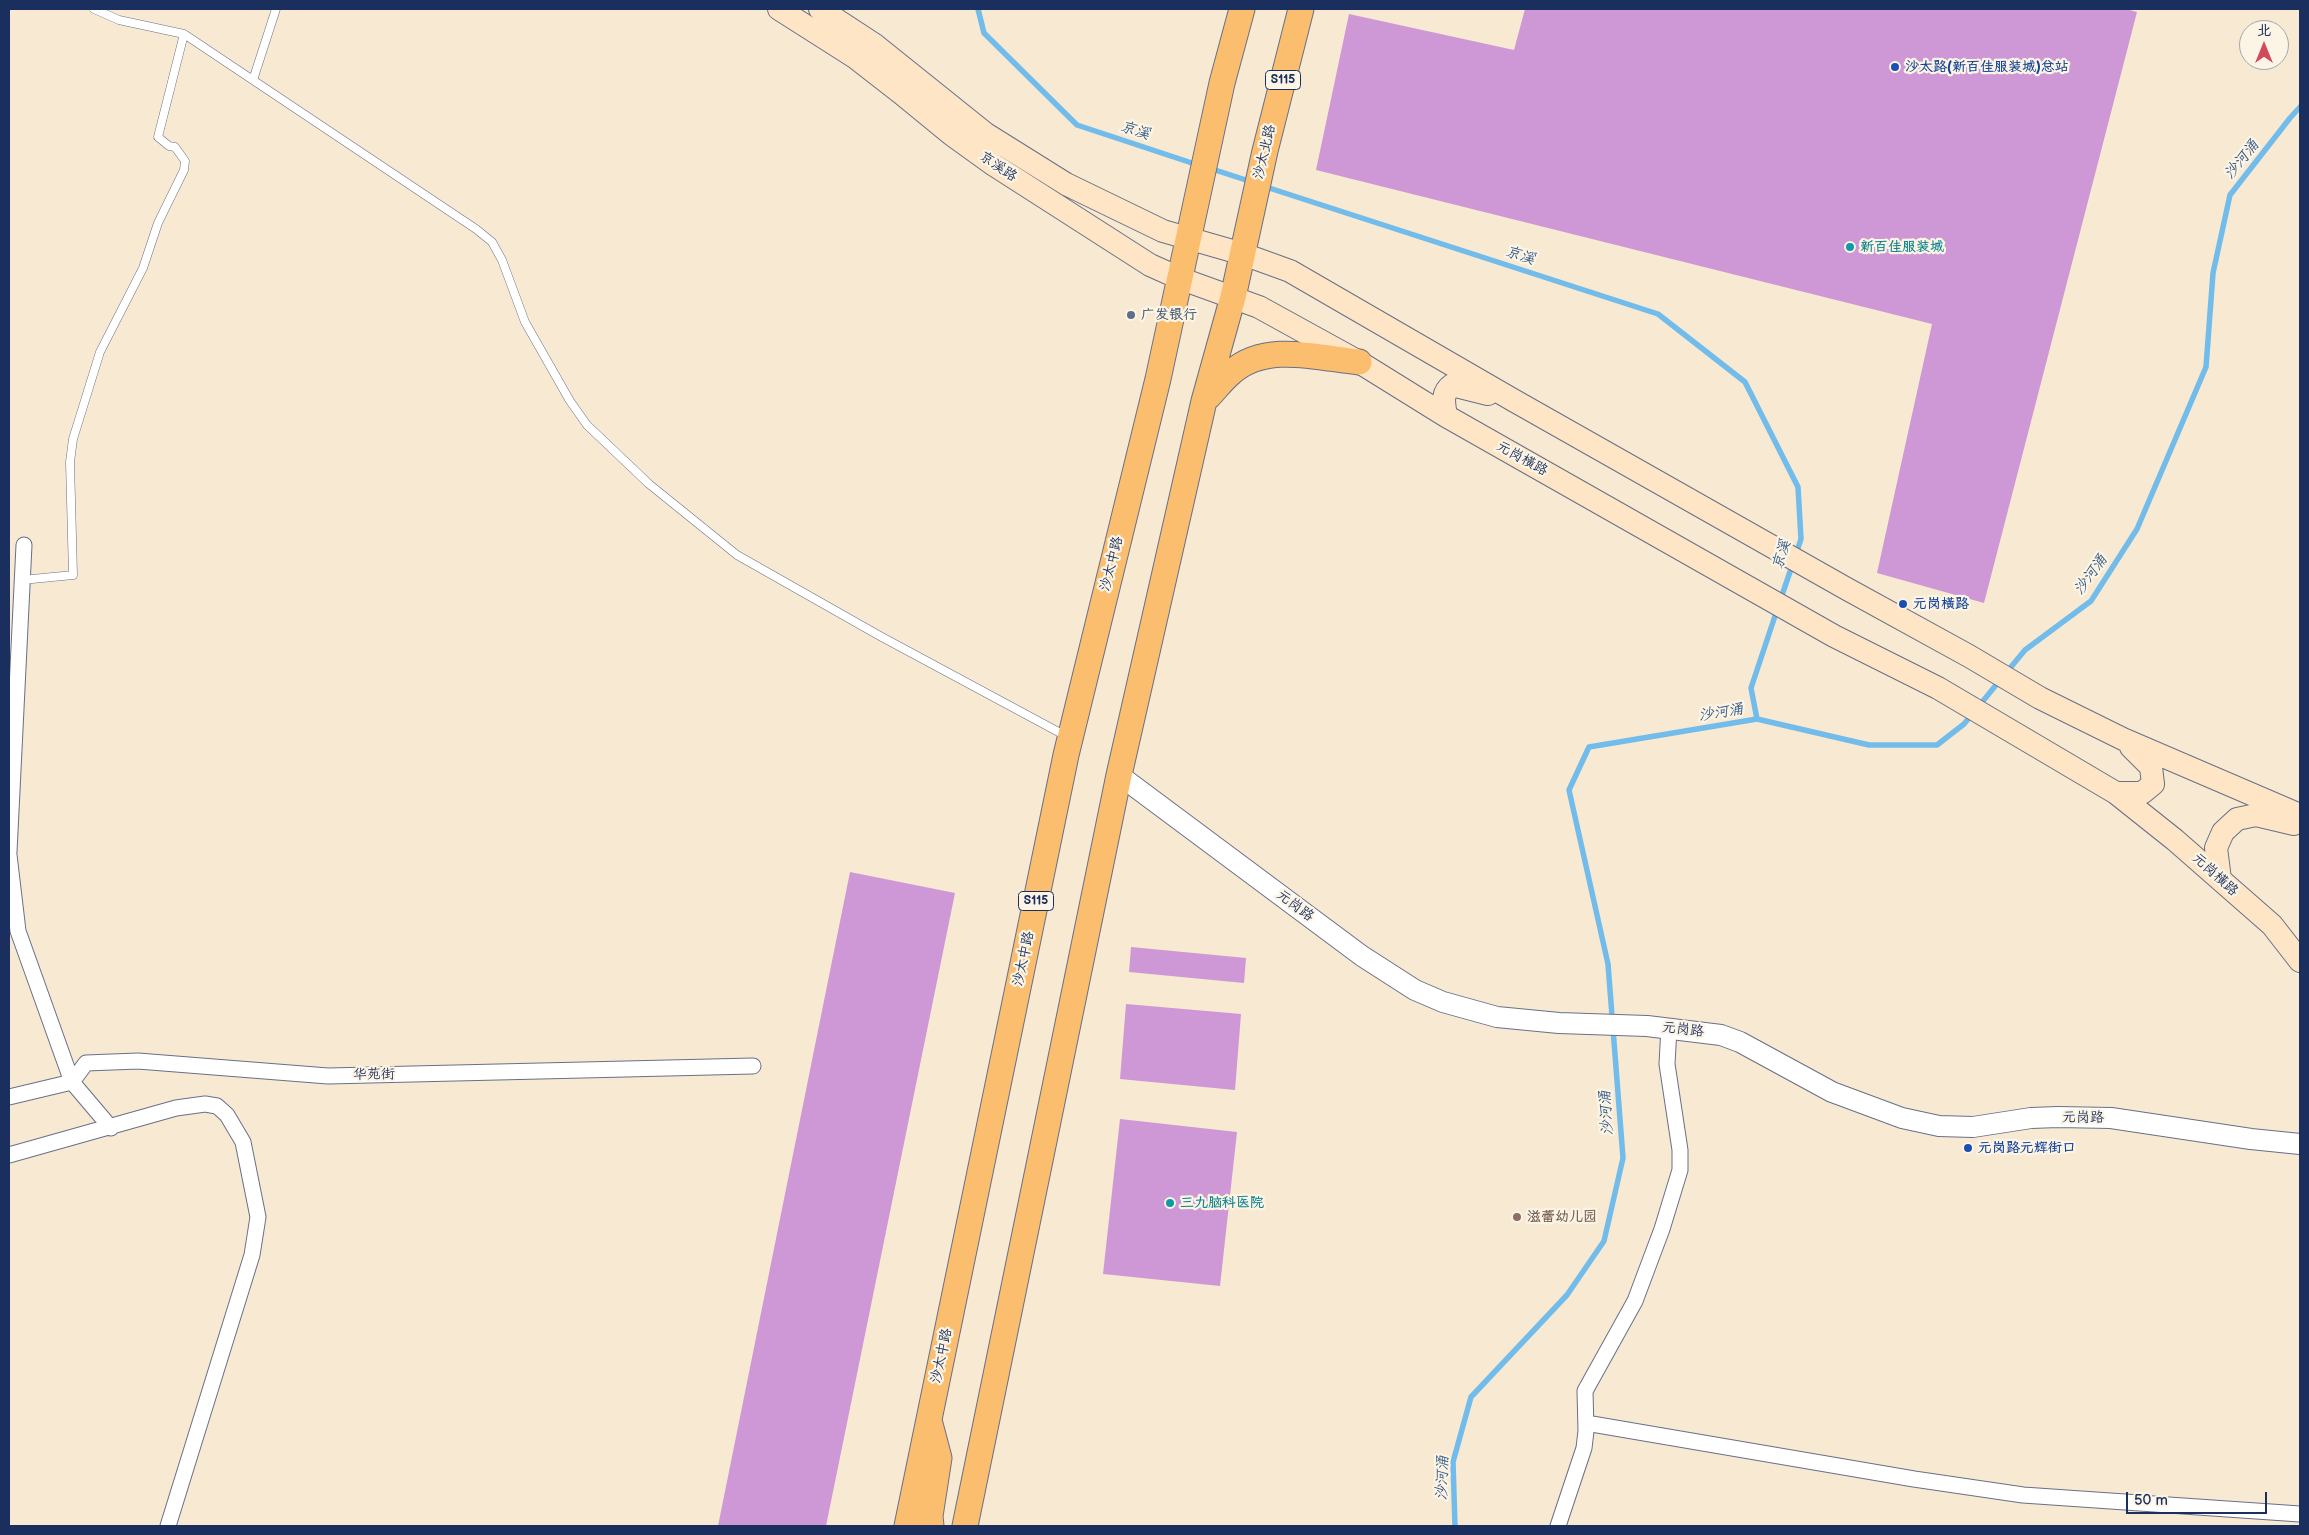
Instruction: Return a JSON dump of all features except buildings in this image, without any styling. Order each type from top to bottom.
[{"type":"main road","name":"京溪路","points":[[779,9],[856,58],[901,92],[951,134],[994,165],[1150,265],[1179,278],[1233,297]]},
{"type":"main road","name":"京溪路","points":[[820,9],[875,45],[986,134],[1066,184],[1163,231],[1243,254]]},
{"type":"main road","name":"S115","points":[[1179,278],[1242,9]]},
{"type":"main road","name":"沙太北路","points":[[1233,297],[1265,151],[1301,9]]},
{"type":"main road","points":[[1243,254],[1290,271],[1513,400],[1848,590],[1969,656],[2040,698],[2123,739],[2300,815]]},
{"type":"main road","name":"沙太中路","points":[[907,1526],[1070,738],[1158,379],[1179,278]]},
{"type":"main road","name":"S115","points":[[967,1518],[1119,775],[1204,400],[1233,297]]},
{"type":"main road","name":"元岗横路","points":[[1233,297],[1259,307],[1358,362],[1446,416],[1760,592],[1834,636],[1938,688],[2116,792],[2175,840],[2272,925],[2300,961]]},
{"type":"main road","points":[[1204,400],[1233,370],[1260,357],[1274,354],[1296,354],[1358,362]]},
{"type":"main road","points":[[1446,416],[1443,397],[1446,390],[1452,385],[1513,400]]},
{"type":"main road","points":[[2116,792],[2142,794],[2153,784],[2151,766],[2123,739]]},
{"type":"main road","points":[[2220,879],[2216,848],[2224,832],[2237,818],[2256,815],[2300,826]]},
{"type":"main road","points":[[929,1419],[939,1458],[930,1516],[931,1526]]},
{"type":"main road","points":[[950,1526],[967,1518]]},
{"type":"street","points":[[24,545],[9,853],[18,931],[72,1082],[112,1128]]},
{"type":"street","name":"元岗路","points":[[1119,775],[1362,956],[1415,990],[1442,1002],[1497,1017],[1604,1025],[1647,1026],[1721,1035],[1740,1042],[1832,1092],[1902,1118],[1939,1126],[1973,1128],[2049,1118],[2111,1118],[2251,1139],[2300,1144]]},
{"type":"street","points":[[1558,1526],[1584,1448],[1586,1423],[1585,1391],[1635,1301],[1659,1237],[1680,1170],[1680,1150],[1668,1072],[1669,1028]]},
{"type":"street","name":"华苑街","points":[[72,1082],[86,1063],[138,1061],[328,1076],[753,1066]]},
{"type":"street","points":[[9,1098],[72,1082]]},
{"type":"street","points":[[9,1155],[112,1128],[176,1108],[205,1104],[217,1106],[227,1115],[243,1142],[258,1217],[252,1255],[168,1526]]},
{"type":"street","points":[[1586,1423],[1914,1479],[2023,1495],[2300,1514]]},
{"type":"lane","points":[[94,9],[119,20],[184,34],[476,229],[492,242],[514,286],[525,322],[570,401],[587,425],[648,484],[738,555],[880,636],[1070,738]]},
{"type":"lane","points":[[253,80],[276,9]]},
{"type":"lane","points":[[22,580],[73,575],[70,462],[73,439],[100,352],[143,268],[158,223],[184,170],[185,162],[175,147],[169,146],[158,137],[184,34]]},
{"type":"waterway","name":"京溪","points":[[978,9],[984,33],[1077,125],[1198,165]]},
{"type":"waterway","name":"沙河涌","points":[[2006,673],[2025,650],[2091,601],[2137,529],[2206,367],[2213,273],[2230,195],[2300,107]]},
{"type":"waterway","name":"京溪","points":[[1209,168],[1252,182]]},
{"type":"waterway","name":"京溪","points":[[1263,186],[1658,314],[1745,382],[1798,487],[1801,539],[1796,554]]},
{"type":"waterway","name":"京溪","points":[[1780,601],[1793,563]]},
{"type":"waterway","name":"京溪","points":[[1757,719],[1751,688],[1777,610]]},
{"type":"waterway","name":"沙河涌","points":[[1979,706],[2000,680]]},
{"type":"waterway","name":"沙河涌","points":[[1455,1526],[1453,1462],[1471,1397],[1567,1295],[1604,1241],[1623,1158],[1608,964],[1569,790],[1589,747],[1757,719],[1869,745],[1937,745],[1964,724],[1973,713]]},
{"type":"place","name":"沙太路(新百佳服装城)总站","points":[[1895,67]]},
{"type":"place","name":"新百佳服装城","points":[[1850,247]]},
{"type":"place","name":"广发银行","points":[[1131,315]]},
{"type":"place","name":"元岗横路","points":[[1903,604]]},
{"type":"place","name":"元岗路元辉街口","points":[[1968,1148]]},
{"type":"place","name":"三九脑科医院","points":[[1170,1203]]},
{"type":"place","name":"滋蕾幼儿园","points":[[1517,1217]]}]
